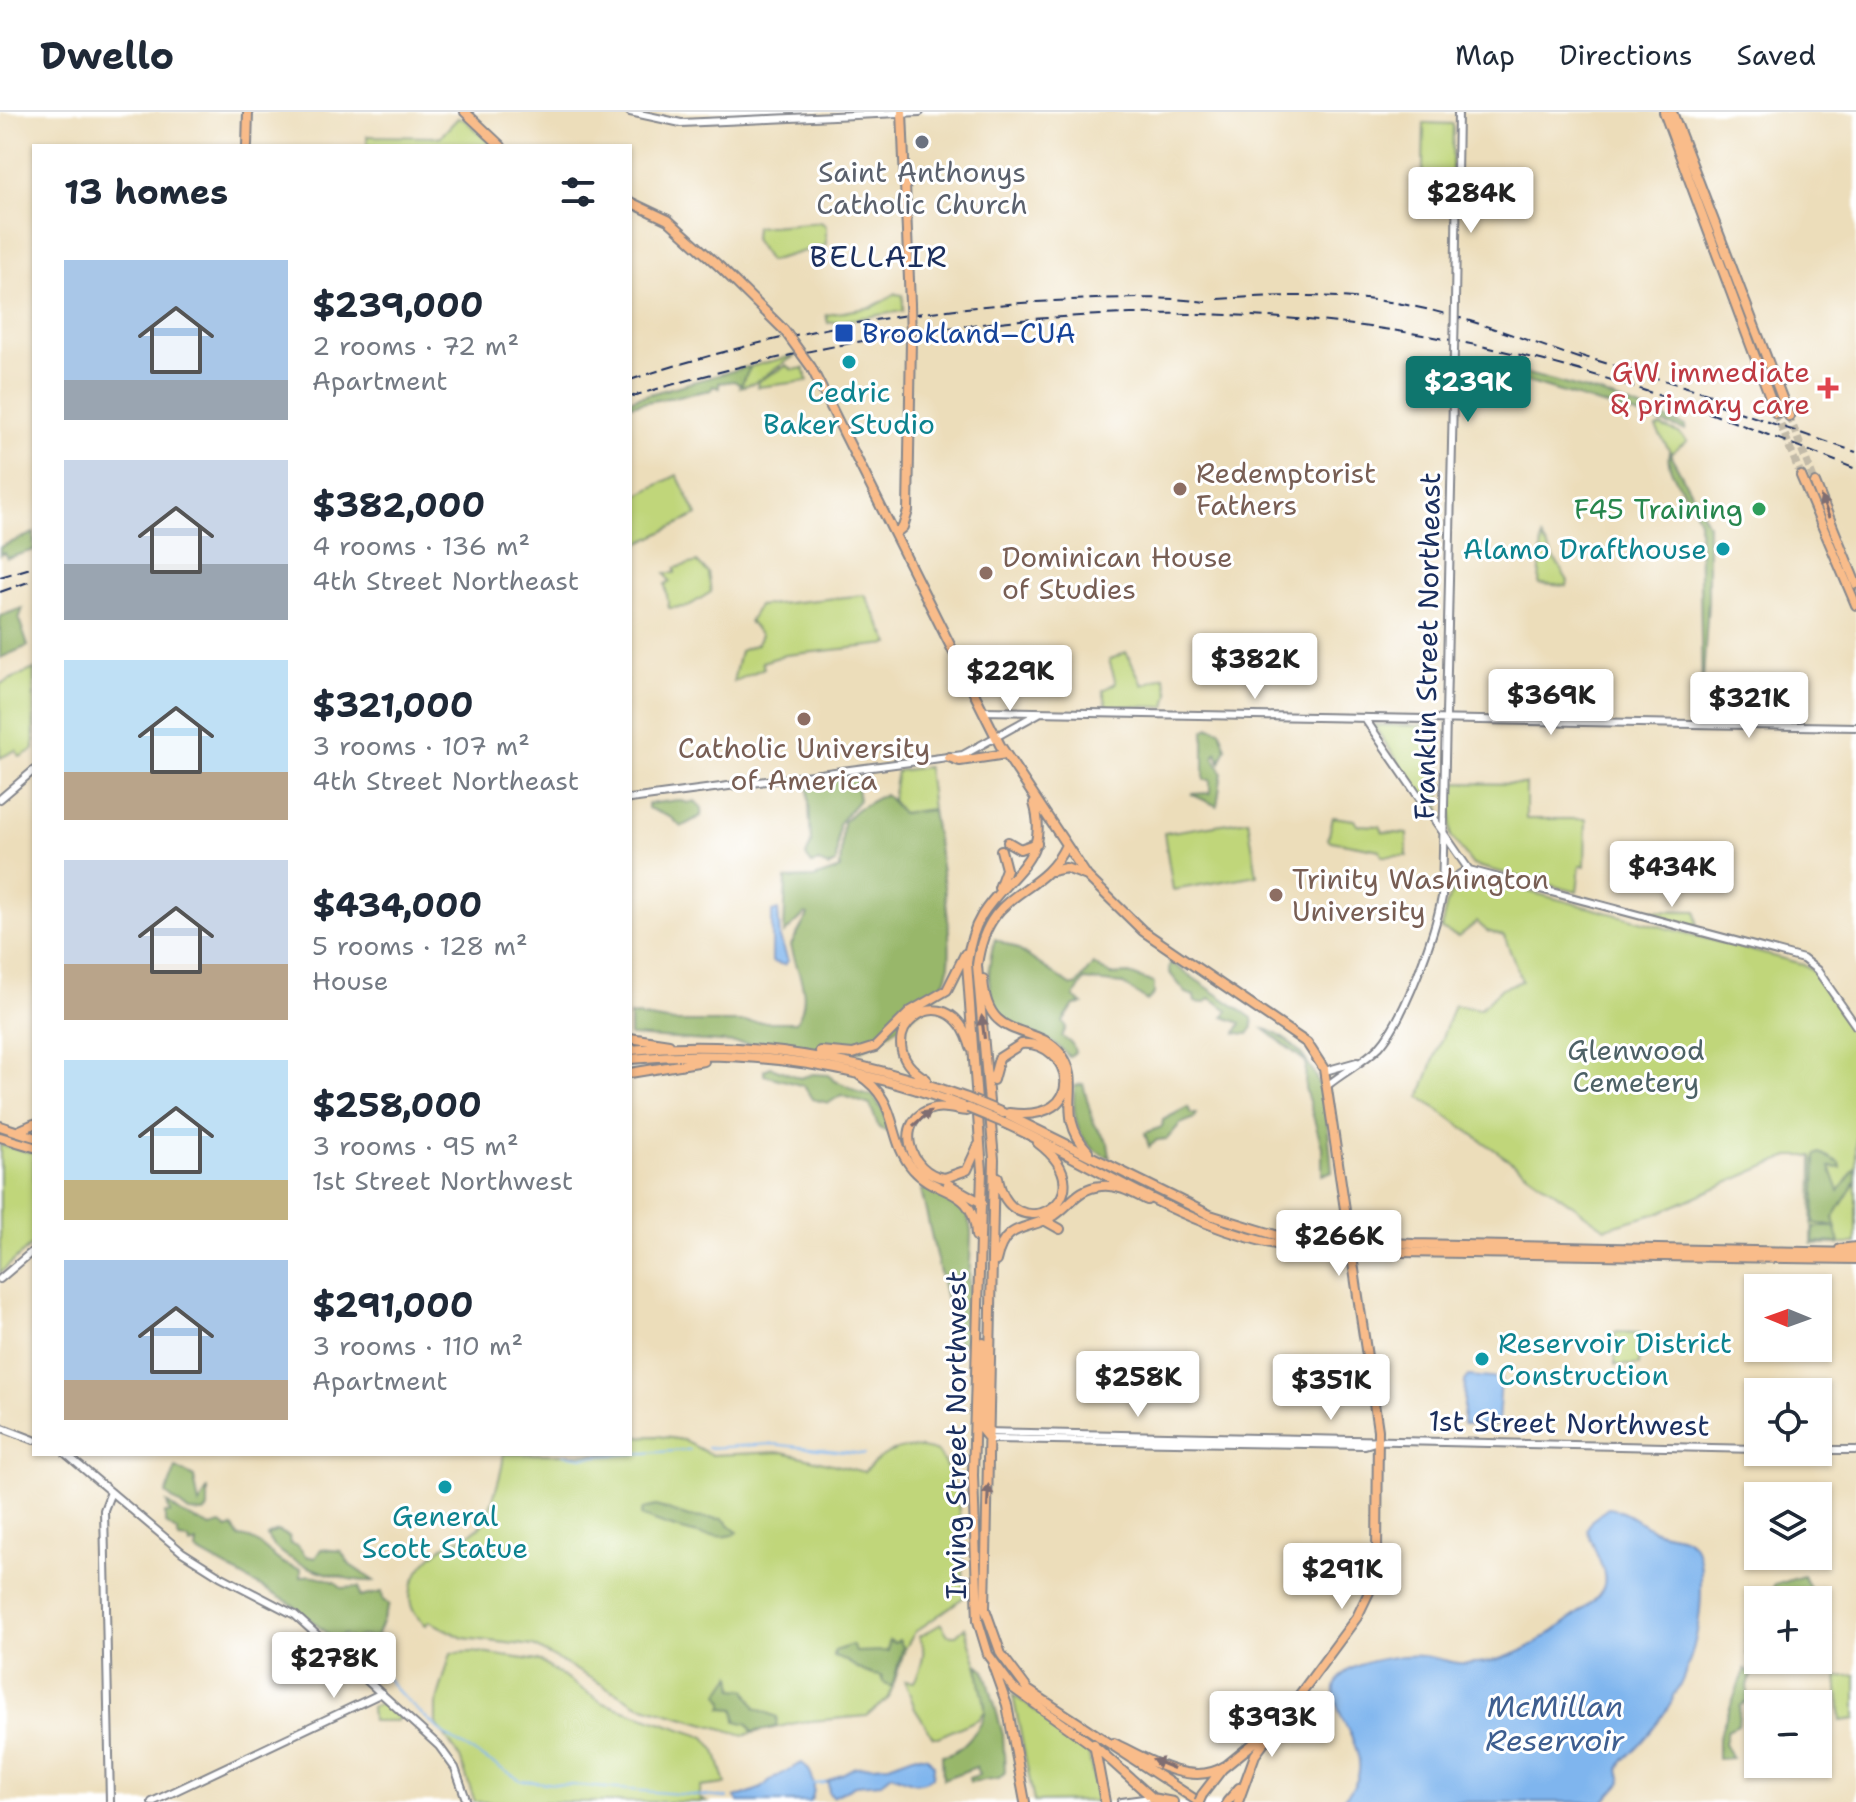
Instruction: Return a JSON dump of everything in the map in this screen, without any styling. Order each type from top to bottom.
[{"type":"main road","points":[[247,144],[248,112]]},
{"type":"main road","points":[[465,112],[499,144]]},
{"type":"main road","points":[[896,533],[903,527],[908,511],[911,340],[902,112]]},
{"type":"main road","points":[[1664,112],[1776,413]]},
{"type":"main road","points":[[1672,112],[1789,416]]},
{"type":"main road","points":[[632,203],[674,224],[784,330],[811,367],[997,738],[1087,876],[1143,931],[1307,1043],[1325,1071],[1378,1441],[1378,1550],[1370,1590],[1352,1625],[1255,1755],[1238,1802]]},
{"type":"main road","points":[[1801,476],[1856,605]]},
{"type":"main road","points":[[1815,483],[1856,584]]},
{"type":"main road","points":[[949,757],[960,761],[1006,754]]},
{"type":"main road","points":[[991,903],[1029,859],[1037,843],[1040,824],[1031,793]]},
{"type":"main road","points":[[1008,842],[1020,849],[1037,843]]},
{"type":"main road","points":[[1051,871],[1066,845]]},
{"type":"main road","points":[[632,1038],[690,1046],[795,1052],[853,1054],[875,1047],[911,1011],[947,990],[1006,869],[1001,850]]},
{"type":"main road","points":[[992,1105],[978,989],[978,959],[992,918],[1022,889],[1051,871],[1068,868],[1087,876]]},
{"type":"main road","points":[[1022,889],[996,922],[987,944],[983,971],[985,995],[992,1011],[1004,1024],[1046,1041],[1063,1056],[1071,1075],[1071,1125],[1094,1157]]},
{"type":"main road","points":[[968,1110],[936,1108],[916,1119],[908,1142],[913,1159],[922,1169],[942,1178],[965,1172],[976,1155],[981,1118],[967,982],[973,935]]},
{"type":"main road","points":[[940,1088],[912,1071],[901,1052],[905,1027],[924,1012],[942,1010],[960,1020],[978,1073]]},
{"type":"main road","points":[[992,1105],[995,1067],[1005,1052],[1024,1044],[1048,1050],[1060,1064],[1064,1075],[1064,1091],[1058,1103],[1037,1115],[1003,1113]]},
{"type":"main road","points":[[632,1050],[690,1046]]},
{"type":"main road","points":[[795,1052],[861,1064],[967,1098],[1234,1225],[1285,1238],[1352,1247],[1856,1253]]},
{"type":"main road","points":[[632,1059],[739,1056],[854,1072],[968,1110],[981,1118],[1004,1123],[1184,1213],[1233,1234],[1276,1246],[1856,1253]]},
{"type":"main road","points":[[632,1073],[677,1063],[739,1056]]},
{"type":"main road","points":[[854,1072],[883,1096],[906,1158],[924,1178],[958,1195],[972,1213],[976,1231],[975,1283],[978,1300]]},
{"type":"main road","name":"Irving Street Northwest","points":[[992,1105],[992,1278],[975,1597],[988,1654],[1029,1702],[1098,1743]]},
{"type":"main road","name":"Irving Street Northwest","points":[[981,1118],[982,1207],[978,1300],[984,1434],[984,1597],[990,1630],[1007,1665],[1024,1686],[1086,1730],[1098,1743],[1105,1802]]},
{"type":"main road","points":[[18,1131],[32,1125]]},
{"type":"main road","points":[[0,1126],[32,1135]]},
{"type":"main road","points":[[993,1132],[1004,1199],[1020,1212],[1038,1214],[1052,1208],[1061,1199],[1065,1175],[1056,1159],[1021,1131]]},
{"type":"main road","points":[[0,1137],[32,1146]]},
{"type":"main road","points":[[924,1178],[955,1187],[982,1207],[985,1224],[984,1434]]},
{"type":"main road","points":[[992,1278],[1000,1247],[1009,1235],[1021,1226],[1043,1220],[1060,1210],[1083,1191],[1106,1186],[1184,1213]]},
{"type":"main road","points":[[1043,1220],[1060,1229],[1060,1210]]},
{"type":"main road","points":[[988,1654],[1007,1705],[1025,1802]]},
{"type":"main road","points":[[1098,1743],[1193,1775],[1210,1774],[1225,1766],[1277,1723]]},
{"type":"main road","points":[[1098,1743],[1201,1798],[1225,1766]]},
{"type":"main road","points":[[1098,1743],[1154,1800],[1173,1802]]},
{"type":"main road","points":[[1227,1802],[1242,1784]]},
{"type":"street","points":[[630,112],[681,123],[920,112]]},
{"type":"street","name":"Franklin Street Northeast","points":[[1328,1085],[1380,1045],[1392,1027],[1433,932],[1443,885],[1458,112]]},
{"type":"street","points":[[983,711],[1856,727]]},
{"type":"street","points":[[632,799],[966,754],[1039,713]]},
{"type":"street","points":[[1365,718],[1468,869],[1800,958],[1817,970],[1856,1026]]},
{"type":"street","points":[[0,799],[32,772]]},
{"type":"street","points":[[1443,885],[1468,869]]},
{"type":"street","name":"Franklin Street Northeast","points":[[1325,1071],[1360,1061]]},
{"type":"street","points":[[0,1279],[32,1252]]},
{"type":"street","points":[[0,1427],[32,1439]]},
{"type":"street","name":"1st Street Northwest","points":[[984,1434],[1198,1444],[1365,1445],[1378,1441],[1744,1449]]},
{"type":"street","points":[[1832,1450],[1856,1450]]},
{"type":"street","points":[[68,1456],[191,1558],[293,1614],[446,1754],[467,1802]]},
{"type":"street","points":[[110,1802],[104,1510],[111,1492]]},
{"type":"street","points":[[152,1802],[382,1693]]},
{"type":"street","points":[[1121,1802],[1154,1800]]},
{"type":"green space","points":[[458,118],[465,120],[491,144],[367,144],[367,136],[440,137]]},
{"type":"green space","points":[[1424,123],[1453,124],[1451,206],[1422,206]]},
{"type":"green space","points":[[821,222],[826,226],[826,245],[769,261],[754,239],[755,227]]},
{"type":"green space","points":[[896,294],[903,295],[903,311],[828,323],[826,315],[872,307]]},
{"type":"green space","points":[[796,355],[754,383],[740,387],[749,367]]},
{"type":"green space","points":[[1491,364],[1601,394],[1686,426],[1685,430],[1471,365]]},
{"type":"green space","points":[[786,366],[793,370],[804,368],[808,381],[757,387],[758,381]]},
{"type":"green space","points":[[750,368],[741,385],[734,381],[719,383],[719,388],[713,386],[711,390],[632,405],[635,398]]},
{"type":"green space","points":[[1660,426],[1679,433],[1687,441],[1671,453],[1656,428]]},
{"type":"green space","points":[[1669,452],[1708,524],[1708,602],[1702,696],[1699,521],[1671,469]]},
{"type":"green space","points":[[677,475],[697,515],[632,547],[632,498]]},
{"type":"green space","points":[[32,534],[32,551],[7,558],[4,553],[0,555],[0,547]]},
{"type":"green space","points":[[1542,538],[1568,581],[1567,586],[1539,584]]},
{"type":"green space","points":[[697,562],[708,573],[711,592],[687,607],[669,608],[665,584],[670,582],[665,573],[675,573],[675,568]]},
{"type":"green space","points":[[865,595],[890,644],[786,655],[762,662],[764,668],[733,682],[740,651],[757,644],[761,635],[749,622],[758,606]]},
{"type":"green space","points":[[23,608],[19,619],[28,646],[0,658],[0,616]]},
{"type":"green space","points":[[1126,652],[1143,685],[1164,676],[1169,693],[1166,707],[1107,706],[1103,690],[1116,683],[1109,660]]},
{"type":"green space","points":[[32,670],[32,750],[20,757],[16,750],[0,758],[0,684]]},
{"type":"green space","points":[[1373,725],[1441,726],[1440,818],[1433,812]]},
{"type":"green space","points":[[1210,727],[1220,730],[1226,748],[1220,762],[1217,752],[1214,757],[1222,772],[1217,806],[1191,794],[1210,793],[1210,780],[1204,780],[1204,730]]},
{"type":"green space","points":[[927,767],[932,809],[902,813],[892,800],[897,771]]},
{"type":"green space","points":[[855,777],[859,800],[839,823],[836,863],[828,867],[819,862],[812,864],[806,856],[811,844],[808,783]]},
{"type":"green space","points":[[1452,783],[1526,784],[1526,819],[1586,819],[1585,866],[1580,866],[1577,892],[1473,865],[1451,836]]},
{"type":"green space","points":[[885,794],[902,813],[932,810],[946,898],[950,948],[945,981],[930,1000],[895,1029],[861,1051],[632,1036],[632,1015],[674,1022],[796,1022],[804,993],[791,945],[808,915],[805,914],[784,934],[786,879],[814,878],[840,869],[843,822],[857,809]]},
{"type":"green space","points":[[678,800],[688,803],[695,801],[702,808],[701,816],[681,827],[672,818],[648,808],[648,804]]},
{"type":"green space","points":[[1333,817],[1354,820],[1357,825],[1380,826],[1383,832],[1407,834],[1407,856],[1382,856],[1380,850],[1331,841],[1328,839]]},
{"type":"green space","points":[[1248,820],[1257,875],[1173,890],[1164,833]]},
{"type":"green space","name":"Glenwood Cemetery","points":[[1474,877],[1802,964],[1813,972],[1856,1036],[1856,1244],[1812,1244],[1813,1156],[1789,1156],[1658,1213],[1605,1228],[1420,1097],[1454,1005],[1480,1009],[1502,988],[1522,981],[1504,936],[1487,931],[1477,922],[1458,937],[1441,929],[1453,890]]},
{"type":"green space","points":[[1643,910],[1696,911],[1697,924],[1693,926]]},
{"type":"green space","points":[[995,939],[1014,947],[1072,986],[1076,986],[1093,964],[1111,975],[1129,974],[1154,983],[1154,994],[1147,1001],[1123,984],[1084,980],[1074,997],[1083,1004],[1074,1005],[1063,1022],[1066,1027],[1062,1037],[1072,1044],[1075,1052],[1069,1057],[1052,1043],[1008,1021],[1000,1012],[990,990],[989,977]]},
{"type":"green space","points":[[1170,962],[1252,1018],[1253,1027],[1248,1034],[1236,1033],[1241,1023],[1224,1017],[1228,1010],[1210,998],[1205,1003],[1195,1002],[1194,996],[1186,993],[1169,972]]},
{"type":"green space","points":[[1264,1029],[1286,1040],[1300,1053],[1310,1067],[1318,1082],[1326,1116],[1332,1171],[1322,1175],[1322,1147],[1305,1088],[1306,1062]]},
{"type":"green space","points":[[771,1067],[800,1078],[813,1074],[829,1075],[834,1081],[863,1094],[873,1095],[885,1114],[888,1132],[879,1128],[870,1105],[841,1095],[829,1103],[812,1099],[804,1086],[764,1075],[764,1070]]},
{"type":"green space","points":[[1083,1084],[1094,1125],[1108,1143],[1110,1157],[1090,1146],[1079,1129],[1074,1097],[1075,1086]]},
{"type":"green space","points":[[1188,1107],[1191,1114],[1196,1114],[1195,1118],[1180,1124],[1167,1139],[1157,1140],[1149,1147],[1145,1133],[1162,1127],[1163,1120]]},
{"type":"green space","points":[[0,1145],[32,1153],[32,1245],[0,1273]]},
{"type":"green space","points":[[1820,1153],[1840,1163],[1841,1168],[1830,1167],[1839,1191],[1856,1167],[1856,1181],[1833,1218],[1840,1243],[1813,1242],[1814,1227],[1834,1227],[1814,1223],[1816,1155]]},
{"type":"green space","points":[[933,1189],[967,1210],[971,1229],[967,1339],[961,1346],[951,1333],[953,1330],[921,1190]]},
{"type":"green space","points":[[1615,1332],[1640,1333],[1639,1365],[1615,1365]]},
{"type":"green space","points":[[658,1436],[683,1440],[711,1455],[783,1452],[864,1472],[880,1458],[897,1450],[916,1447],[937,1452],[953,1484],[957,1502],[964,1597],[915,1632],[905,1649],[889,1698],[867,1716],[800,1722],[744,1735],[637,1704],[533,1646],[463,1638],[429,1621],[426,1625],[417,1616],[410,1596],[416,1576],[440,1549],[482,1524],[496,1490],[503,1456],[632,1456],[632,1437]]},
{"type":"green space","points":[[176,1468],[194,1477],[199,1505],[208,1488],[208,1509],[204,1513],[189,1512],[166,1494]]},
{"type":"green space","points":[[167,1503],[182,1514],[211,1527],[221,1524],[227,1529],[233,1527],[238,1537],[248,1538],[281,1562],[301,1569],[301,1577],[323,1578],[342,1588],[359,1587],[360,1597],[382,1592],[383,1600],[389,1605],[376,1637],[360,1636],[353,1640],[343,1634],[336,1641],[292,1604],[196,1551],[197,1543],[190,1545],[189,1540],[179,1539],[177,1532],[165,1523],[165,1513],[170,1513]]},
{"type":"green space","points":[[656,1506],[689,1517],[723,1519],[738,1532],[730,1536],[705,1535],[641,1516],[643,1509]]},
{"type":"green space","points":[[277,1531],[289,1536],[291,1544],[298,1546],[306,1556],[315,1558],[321,1549],[341,1551],[350,1565],[374,1581],[331,1574],[298,1562],[273,1545],[267,1536]]},
{"type":"green space","points":[[1803,1576],[1809,1586],[1774,1586]]},
{"type":"green space","points":[[941,1624],[948,1635],[956,1635],[965,1627],[984,1687],[985,1711],[979,1719],[933,1737],[915,1709],[905,1681],[914,1682],[921,1665],[923,1647],[919,1637]]},
{"type":"green space","points":[[889,1640],[895,1643],[899,1640],[903,1647],[892,1687],[883,1682],[881,1676],[867,1673],[834,1656],[834,1651],[852,1645],[856,1652],[888,1651]]},
{"type":"green space","points":[[474,1652],[539,1661],[603,1703],[705,1737],[716,1751],[726,1784],[701,1787],[699,1798],[706,1802],[475,1802],[460,1758],[436,1723],[436,1705],[451,1653]]},
{"type":"green space","points":[[979,1665],[985,1670],[1003,1735],[1005,1772],[999,1778],[970,1782],[969,1778],[979,1775],[976,1767],[943,1779],[942,1755],[962,1746],[983,1719],[985,1703]]},
{"type":"green space","points":[[1744,1672],[1752,1674],[1747,1690],[1744,1690],[1738,1725],[1727,1730],[1724,1743],[1732,1758],[1718,1759],[1718,1738]]},
{"type":"green space","points":[[732,1675],[734,1689],[746,1690],[756,1708],[777,1717],[776,1727],[752,1732],[748,1724],[736,1721],[735,1709],[722,1708],[724,1702],[719,1694]]},
{"type":"green space","points":[[1856,1675],[1856,1719],[1841,1721],[1837,1677]]},
{"type":"green space","points":[[1013,1695],[1087,1747],[1098,1798],[1095,1801],[1034,1802]]},
{"type":"green space","points":[[384,1702],[399,1715],[397,1721],[372,1721],[371,1707]]},
{"type":"water","points":[[778,910],[780,938],[788,961],[784,965],[772,962],[772,912]]},
{"type":"water","points":[[1469,1376],[1501,1379],[1498,1422],[1494,1426],[1463,1424],[1465,1381]]},
{"type":"water","name":"McMillan Reservoir","points":[[1608,1508],[1625,1513],[1657,1531],[1688,1540],[1699,1557],[1701,1584],[1697,1634],[1682,1681],[1658,1723],[1624,1760],[1619,1769],[1622,1782],[1604,1802],[1338,1802],[1355,1784],[1359,1765],[1335,1693],[1339,1678],[1357,1666],[1399,1656],[1423,1656],[1459,1663],[1489,1662],[1516,1654],[1541,1640],[1583,1609],[1602,1590],[1604,1573],[1587,1529],[1591,1521]]},
{"type":"water","points":[[916,1755],[927,1757],[934,1765],[933,1777],[916,1782],[892,1774],[881,1783],[855,1785],[833,1797],[829,1793],[828,1783],[825,1783],[855,1767],[889,1765]]},
{"type":"water","points":[[802,1763],[813,1781],[810,1802],[739,1802],[735,1798],[762,1788],[770,1780]]},
{"type":"waterway","points":[[707,1448],[772,1444],[864,1454]]},
{"type":"waterway","points":[[632,1454],[690,1450]]},
{"type":"waterway","points":[[576,1456],[598,1456]]},
{"type":"waterway","points":[[377,1668],[410,1704],[448,1737],[522,1781],[727,1798]]},
{"type":"waterway","points":[[813,1784],[825,1783]]},
{"type":"tunnel","points":[[1776,413],[1801,476]]},
{"type":"tunnel","points":[[1789,416],[1815,483]]},
{"type":"railway","points":[[1218,299],[1315,296],[1412,306],[1457,317],[1587,361]]},
{"type":"railway","points":[[632,379],[780,338],[932,312],[1100,299],[1206,302]]},
{"type":"railway","points":[[632,396],[743,366],[858,342],[973,325],[1089,316],[1205,314],[1321,321],[1437,337],[1552,363],[1667,398],[1856,469]]},
{"type":"railway","points":[[1578,355],[1731,400]]},
{"type":"railway","points":[[1716,404],[1856,452]]},
{"type":"railway","points":[[0,577],[32,568]]},
{"type":"railway","points":[[0,592],[32,581]]},
{"type":"place","name":"Saint Anthonys Catholic Church","points":[[922,142]]},
{"type":"place","name":"Brookland–CUA","points":[[844,333]]},
{"type":"place","name":"Cedric Baker Studio","points":[[849,362]]},
{"type":"place","name":"GW immediate & primary care","points":[[1828,388]]},
{"type":"place","name":"Redemptorist Fathers","points":[[1180,489]]},
{"type":"place","name":"F45 Training","points":[[1759,509]]},
{"type":"place","name":"Alamo Drafthouse","points":[[1723,549]]},
{"type":"place","name":"Dominican House of Studies","points":[[986,573]]},
{"type":"place","name":"Catholic University of America","points":[[804,719]]},
{"type":"place","name":"Trinity Washington University","points":[[1276,895]]},
{"type":"place","name":"Reservoir District Construction","points":[[1482,1359]]},
{"type":"place","name":"General Scott Statue","points":[[445,1487]]},
{"type":"district","name":"BELLAIR","points":[[879,256]]}]
